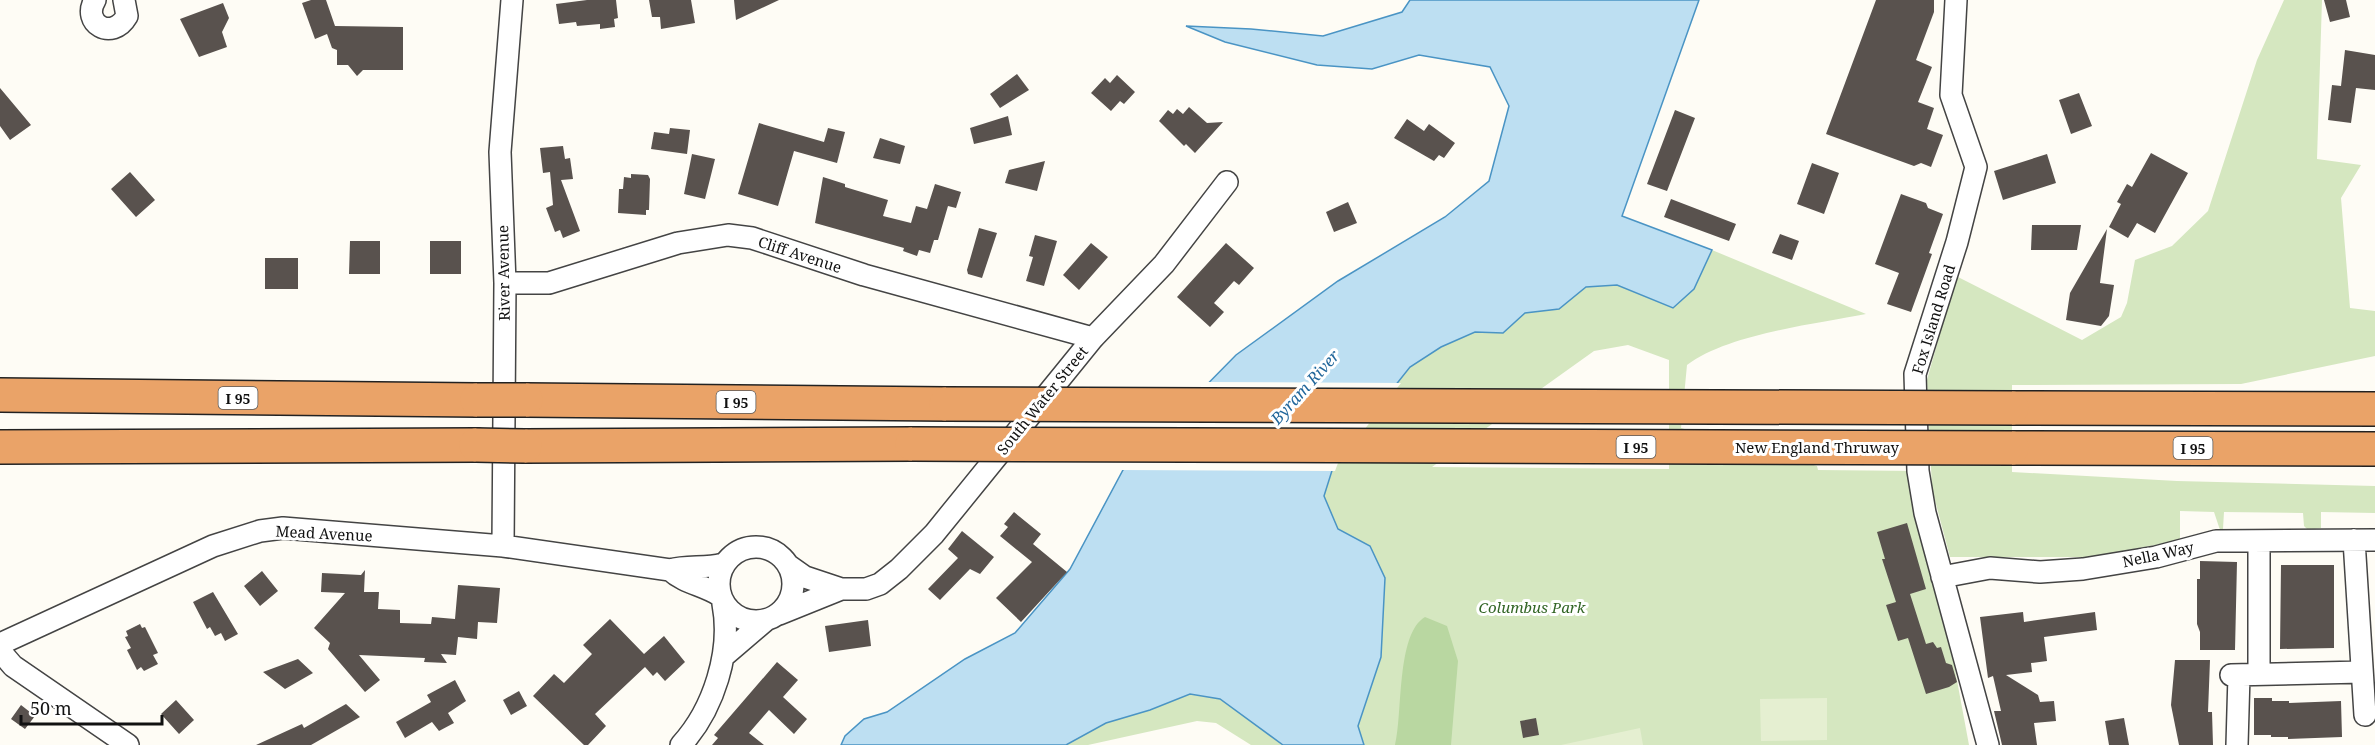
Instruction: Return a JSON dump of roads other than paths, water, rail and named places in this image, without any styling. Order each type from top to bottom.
[{"type":"highway","name":"I 95","points":[[0,395],[946,404],[2375,409]]},
{"type":"highway","name":"New England Thruway","points":[[0,447],[912,444],[2375,449]]},
{"type":"street","points":[[95,0],[91,8],[94,21],[99,26],[110,29],[123,23],[127,16],[124,0]]},
{"type":"street","name":"River Avenue","points":[[503,546],[505,283],[500,152],[512,0]]},
{"type":"street","name":"Fox Island Road","points":[[1956,0],[1951,95],[1976,166],[1957,242],[1915,374],[1918,471],[1925,513],[1988,745]]},
{"type":"street","name":"South Water Street","points":[[788,565],[805,577],[841,589],[866,589],[879,584],[917,553],[1093,338],[1164,264],[1227,182]]},
{"type":"street","name":"Cliff Avenue","points":[[505,283],[549,283],[678,243],[728,235],[752,238],[864,275],[1093,338]]},
{"type":"street","name":"Mead Avenue","points":[[0,644],[213,546],[260,531],[283,528],[503,546],[670,570],[684,566],[710,568],[723,564]]},
{"type":"street","points":[[2365,540],[2362,672],[2365,715]]},
{"type":"street","name":"Nella Way","points":[[1942,577],[1990,568],[2040,572],[2083,569],[2156,557],[2216,541],[2365,540]]},
{"type":"street","points":[[2237,745],[2259,541]]},
{"type":"street","points":[[681,745],[704,714],[725,655],[718,584],[723,564],[740,550],[761,547],[771,550],[788,565],[793,577],[793,591],[788,604],[773,617],[754,622],[742,619],[721,599]]},
{"type":"street","name":"Mead Avenue","points":[[670,570],[680,579],[705,586],[721,599]]},
{"type":"street","name":"South Water Street","points":[[725,655],[773,617],[841,589]]},
{"type":"street","points":[[0,651],[13,666],[128,745]]},
{"type":"street","points":[[2243,675],[2362,672]]},
{"type":"water","name":"Byram River","points":[[1410,0],[1699,0],[1622,216],[1712,250],[1694,289],[1673,308],[1617,285],[1586,287],[1559,309],[1525,313],[1503,333],[1475,332],[1441,347],[1410,367],[1335,461],[1324,496],[1338,529],[1370,546],[1385,578],[1381,657],[1358,726],[1364,745],[1283,745],[1220,699],[1190,694],[1150,710],[1106,723],[1066,745],[841,745],[845,736],[864,719],[887,712],[965,659],[1015,633],[1070,569],[1123,470],[1236,355],[1338,281],[1445,217],[1489,181],[1509,106],[1490,67],[1419,55],[1372,69],[1317,65],[1225,42],[1186,26],[1323,36],[1402,12]]},
{"type":"park label","name":"Columbus Park","points":[[1532,607]]}]
